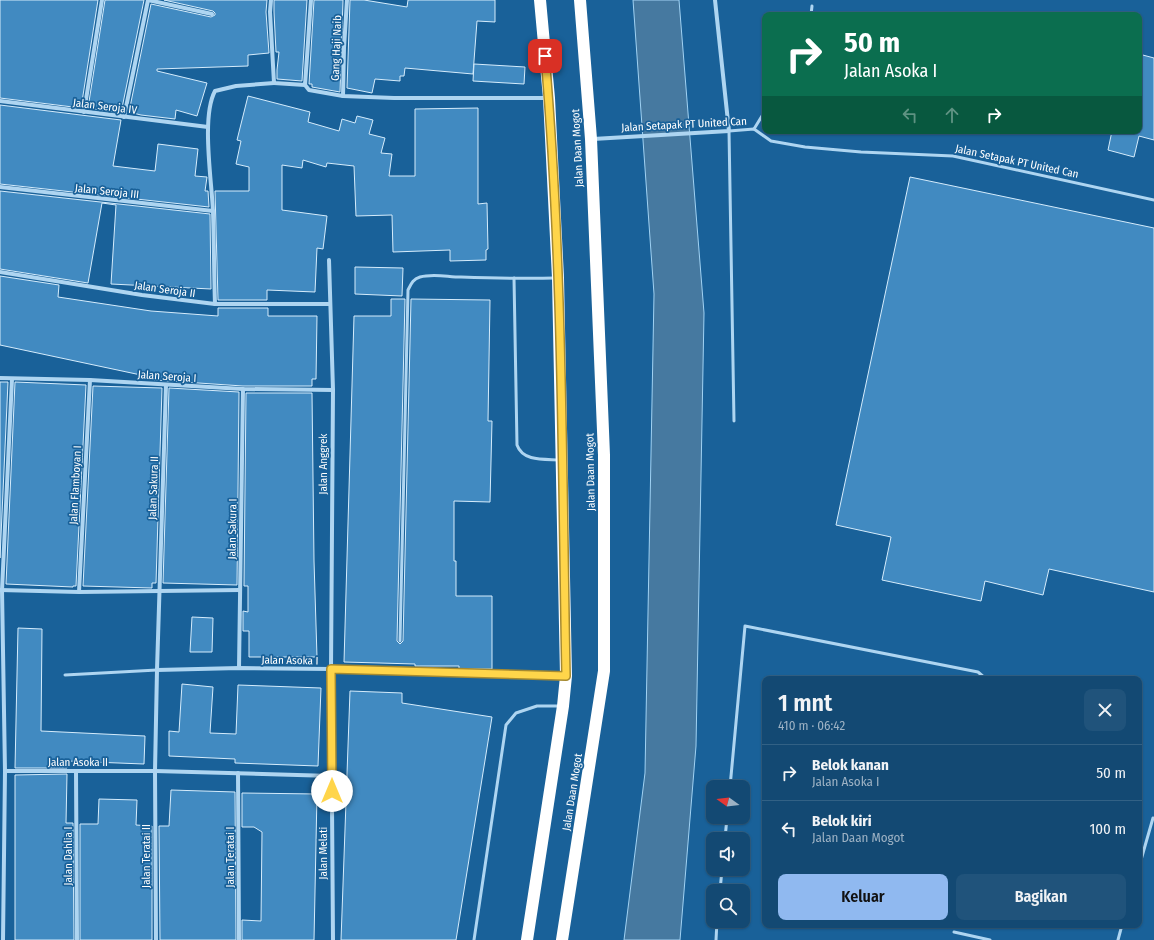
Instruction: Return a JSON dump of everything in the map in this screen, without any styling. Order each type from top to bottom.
[{"type":"highway","name":"Jalan Daan Mogot","points":[[527,940],[563,706],[566,676],[563,461],[558,278],[549,98],[540,0]]},
{"type":"highway","name":"Jalan Daan Mogot","points":[[562,940],[604,671],[604,455],[597,138],[580,0]]},
{"type":"street","points":[[84,112],[102,0]]},
{"type":"street","points":[[124,117],[148,0],[212,14]]},
{"type":"street","points":[[271,0],[270,12],[274,82]]},
{"type":"street","points":[[312,0],[305,85],[309,90],[343,96],[394,98],[549,98]]},
{"type":"street","name":"Gang Haji Naib","points":[[343,96],[347,0]]},
{"type":"street","points":[[715,0],[729,131]]},
{"type":"street","points":[[215,304],[213,212],[208,127],[212,97],[215,91],[236,86],[274,82],[305,85]]},
{"type":"street","name":"Jalan Seroja IV","points":[[0,101],[208,127]]},
{"type":"street","name":"Jalan Setapak PT United Can","points":[[597,138],[729,131]]},
{"type":"street","name":"Jalan Seroja III","points":[[0,187],[213,212]]},
{"type":"street","name":"Jalan Anggrek","points":[[329,260],[332,390],[331,669]]},
{"type":"street","name":"Jalan Seroja II","points":[[0,272],[142,295],[215,304],[330,304]]},
{"type":"street","name":"Jalan Seroja I","points":[[0,378],[90,380],[243,389],[332,390]]},
{"type":"street","points":[[3,940],[5,771],[1,590],[12,379]]},
{"type":"street","name":"Jalan Flamboyan I","points":[[79,592],[90,380]]},
{"type":"street","name":"Jalan Sakura II","points":[[159,591],[166,385]]},
{"type":"street","name":"Jalan Sakura I","points":[[239,668],[243,389]]},
{"type":"street","points":[[1,590],[79,592],[240,590]]},
{"type":"street","points":[[155,771],[159,591]]},
{"type":"street","name":"Jalan Asoka I","points":[[157,670],[239,668],[331,669],[566,676]]},
{"type":"street","name":"Jalan Melati","points":[[331,669],[333,940]]},
{"type":"street","name":"Jalan Asoka II","points":[[5,771],[155,771],[332,776]]},
{"type":"street","name":"Jalan Dahlia I","points":[[76,771],[77,940]]},
{"type":"street","name":"Jalan Teratai II","points":[[155,771],[156,940]]},
{"type":"street","name":"Jalan Teratai I","points":[[238,773],[239,940]]},
{"type":"lane","points":[[811,12],[812,6]]},
{"type":"lane","points":[[754,129],[762,116]]},
{"type":"lane","name":"Jalan Setapak PT United Can","points":[[729,131],[754,129],[771,141],[805,147],[861,152],[953,156],[1154,200]]},
{"type":"lane","points":[[729,131],[734,421]]},
{"type":"lane","points":[[400,641],[408,290],[413,280],[421,277],[441,275],[558,278]]},
{"type":"lane","points":[[514,278],[518,450],[524,456],[534,459],[563,461]]},
{"type":"lane","points":[[731,780],[745,626],[978,672],[983,676]]},
{"type":"lane","points":[[65,675],[157,670]]},
{"type":"lane","points":[[474,940],[506,725],[516,713],[537,706],[563,706]]},
{"type":"lane","points":[[1142,857],[1154,817]]},
{"type":"lane","points":[[716,940],[717,928]]},
{"type":"lane","points":[[1118,940],[1121,928]]},
{"type":"lane","points":[[954,932],[990,940]]},
{"type":"water","points":[[633,0],[679,0],[704,313],[696,746],[680,940],[624,940],[645,773],[654,294]]},
{"type":"building","points":[[0,0],[98,0],[81,108],[0,98]]},
{"type":"building","points":[[105,0],[144,0],[121,113],[88,108]]},
{"type":"building","points":[[164,0],[267,0],[266,12],[269,53],[248,55],[248,66],[157,69],[157,71],[207,83],[197,116],[176,110],[175,119],[129,112],[151,4],[211,17],[215,15],[213,11]]},
{"type":"building","points":[[274,0],[307,0],[302,81],[277,79],[279,52],[276,52]]},
{"type":"building","points":[[314,0],[343,0],[340,92],[312,87],[312,84],[309,84]]},
{"type":"building","points":[[350,0],[364,0],[407,7],[408,0],[495,0],[495,22],[477,21],[473,74],[405,68],[404,76],[400,76],[400,81],[375,79],[372,93],[347,88]]},
{"type":"building","points":[[1142,55],[1154,58],[1154,140],[1139,136],[1134,157],[1108,150],[1111,134],[1142,134]]},
{"type":"building","points":[[474,64],[525,67],[524,84],[473,81]]},
{"type":"building","points":[[248,96],[310,112],[308,122],[339,131],[342,119],[355,123],[357,116],[373,120],[369,134],[385,138],[381,153],[392,154],[389,176],[415,176],[415,109],[478,108],[478,204],[487,203],[488,249],[486,250],[486,260],[450,261],[450,250],[393,252],[392,215],[356,216],[354,166],[327,163],[326,167],[303,160],[302,168],[282,165],[282,210],[327,216],[323,249],[317,248],[315,292],[267,290],[267,300],[218,300],[215,191],[249,191],[249,167],[236,164],[241,141],[237,140]]},
{"type":"building","points":[[0,105],[121,120],[113,166],[155,171],[158,144],[198,149],[195,176],[207,177],[205,191],[208,191],[209,207],[0,184]]},
{"type":"building","points":[[910,177],[1154,228],[1154,592],[1049,569],[1043,595],[985,581],[981,601],[882,580],[891,537],[836,525]]},
{"type":"building","points":[[0,191],[210,214],[211,289],[111,284],[116,205],[102,203],[88,283],[0,269]]},
{"type":"building","points":[[355,267],[403,268],[402,296],[355,294]]},
{"type":"building","points":[[0,276],[59,285],[58,297],[151,311],[218,316],[218,308],[268,308],[268,316],[317,316],[316,379],[312,379],[312,386],[243,386],[154,380],[155,378],[0,345]]},
{"type":"building","points":[[391,299],[405,299],[397,641],[400,644],[403,641],[411,299],[490,300],[488,421],[492,421],[490,502],[454,501],[454,561],[456,561],[456,596],[492,596],[492,669],[459,669],[459,666],[415,666],[415,664],[344,662],[354,316],[391,316]]},
{"type":"building","points":[[0,382],[8,382],[0,558]]},
{"type":"building","points":[[15,382],[86,385],[76,586],[73,587],[6,584]]},
{"type":"building","points":[[93,386],[162,388],[156,583],[152,583],[152,588],[83,586]]},
{"type":"building","points":[[169,388],[239,392],[237,585],[163,583]]},
{"type":"building","points":[[246,393],[312,393],[317,657],[249,657],[249,631],[243,631],[243,611],[248,612],[248,586],[244,586]]},
{"type":"building","points":[[192,617],[213,618],[212,652],[190,652]]},
{"type":"building","points":[[18,628],[42,629],[41,731],[145,736],[144,764],[67,761],[67,768],[15,768]]},
{"type":"building","points":[[182,684],[213,687],[210,733],[236,734],[238,685],[321,688],[318,766],[235,763],[235,759],[169,756],[169,731],[179,732]]},
{"type":"building","points":[[350,691],[402,693],[402,703],[492,717],[456,940],[341,940]]},
{"type":"building","points":[[67,774],[66,823],[73,823],[74,940],[15,940],[15,775]]},
{"type":"building","points":[[171,790],[235,792],[236,940],[160,940],[159,826],[169,826]]},
{"type":"building","points":[[242,793],[317,794],[314,940],[242,940],[242,920],[261,921],[262,832],[254,827],[242,827]]},
{"type":"building","points":[[99,799],[137,800],[136,825],[152,826],[152,940],[80,940],[80,824],[98,824]]},
{"type":"route","points":[[332,791],[331,669],[566,676],[563,461],[558,278],[549,98],[545,56]]}]
